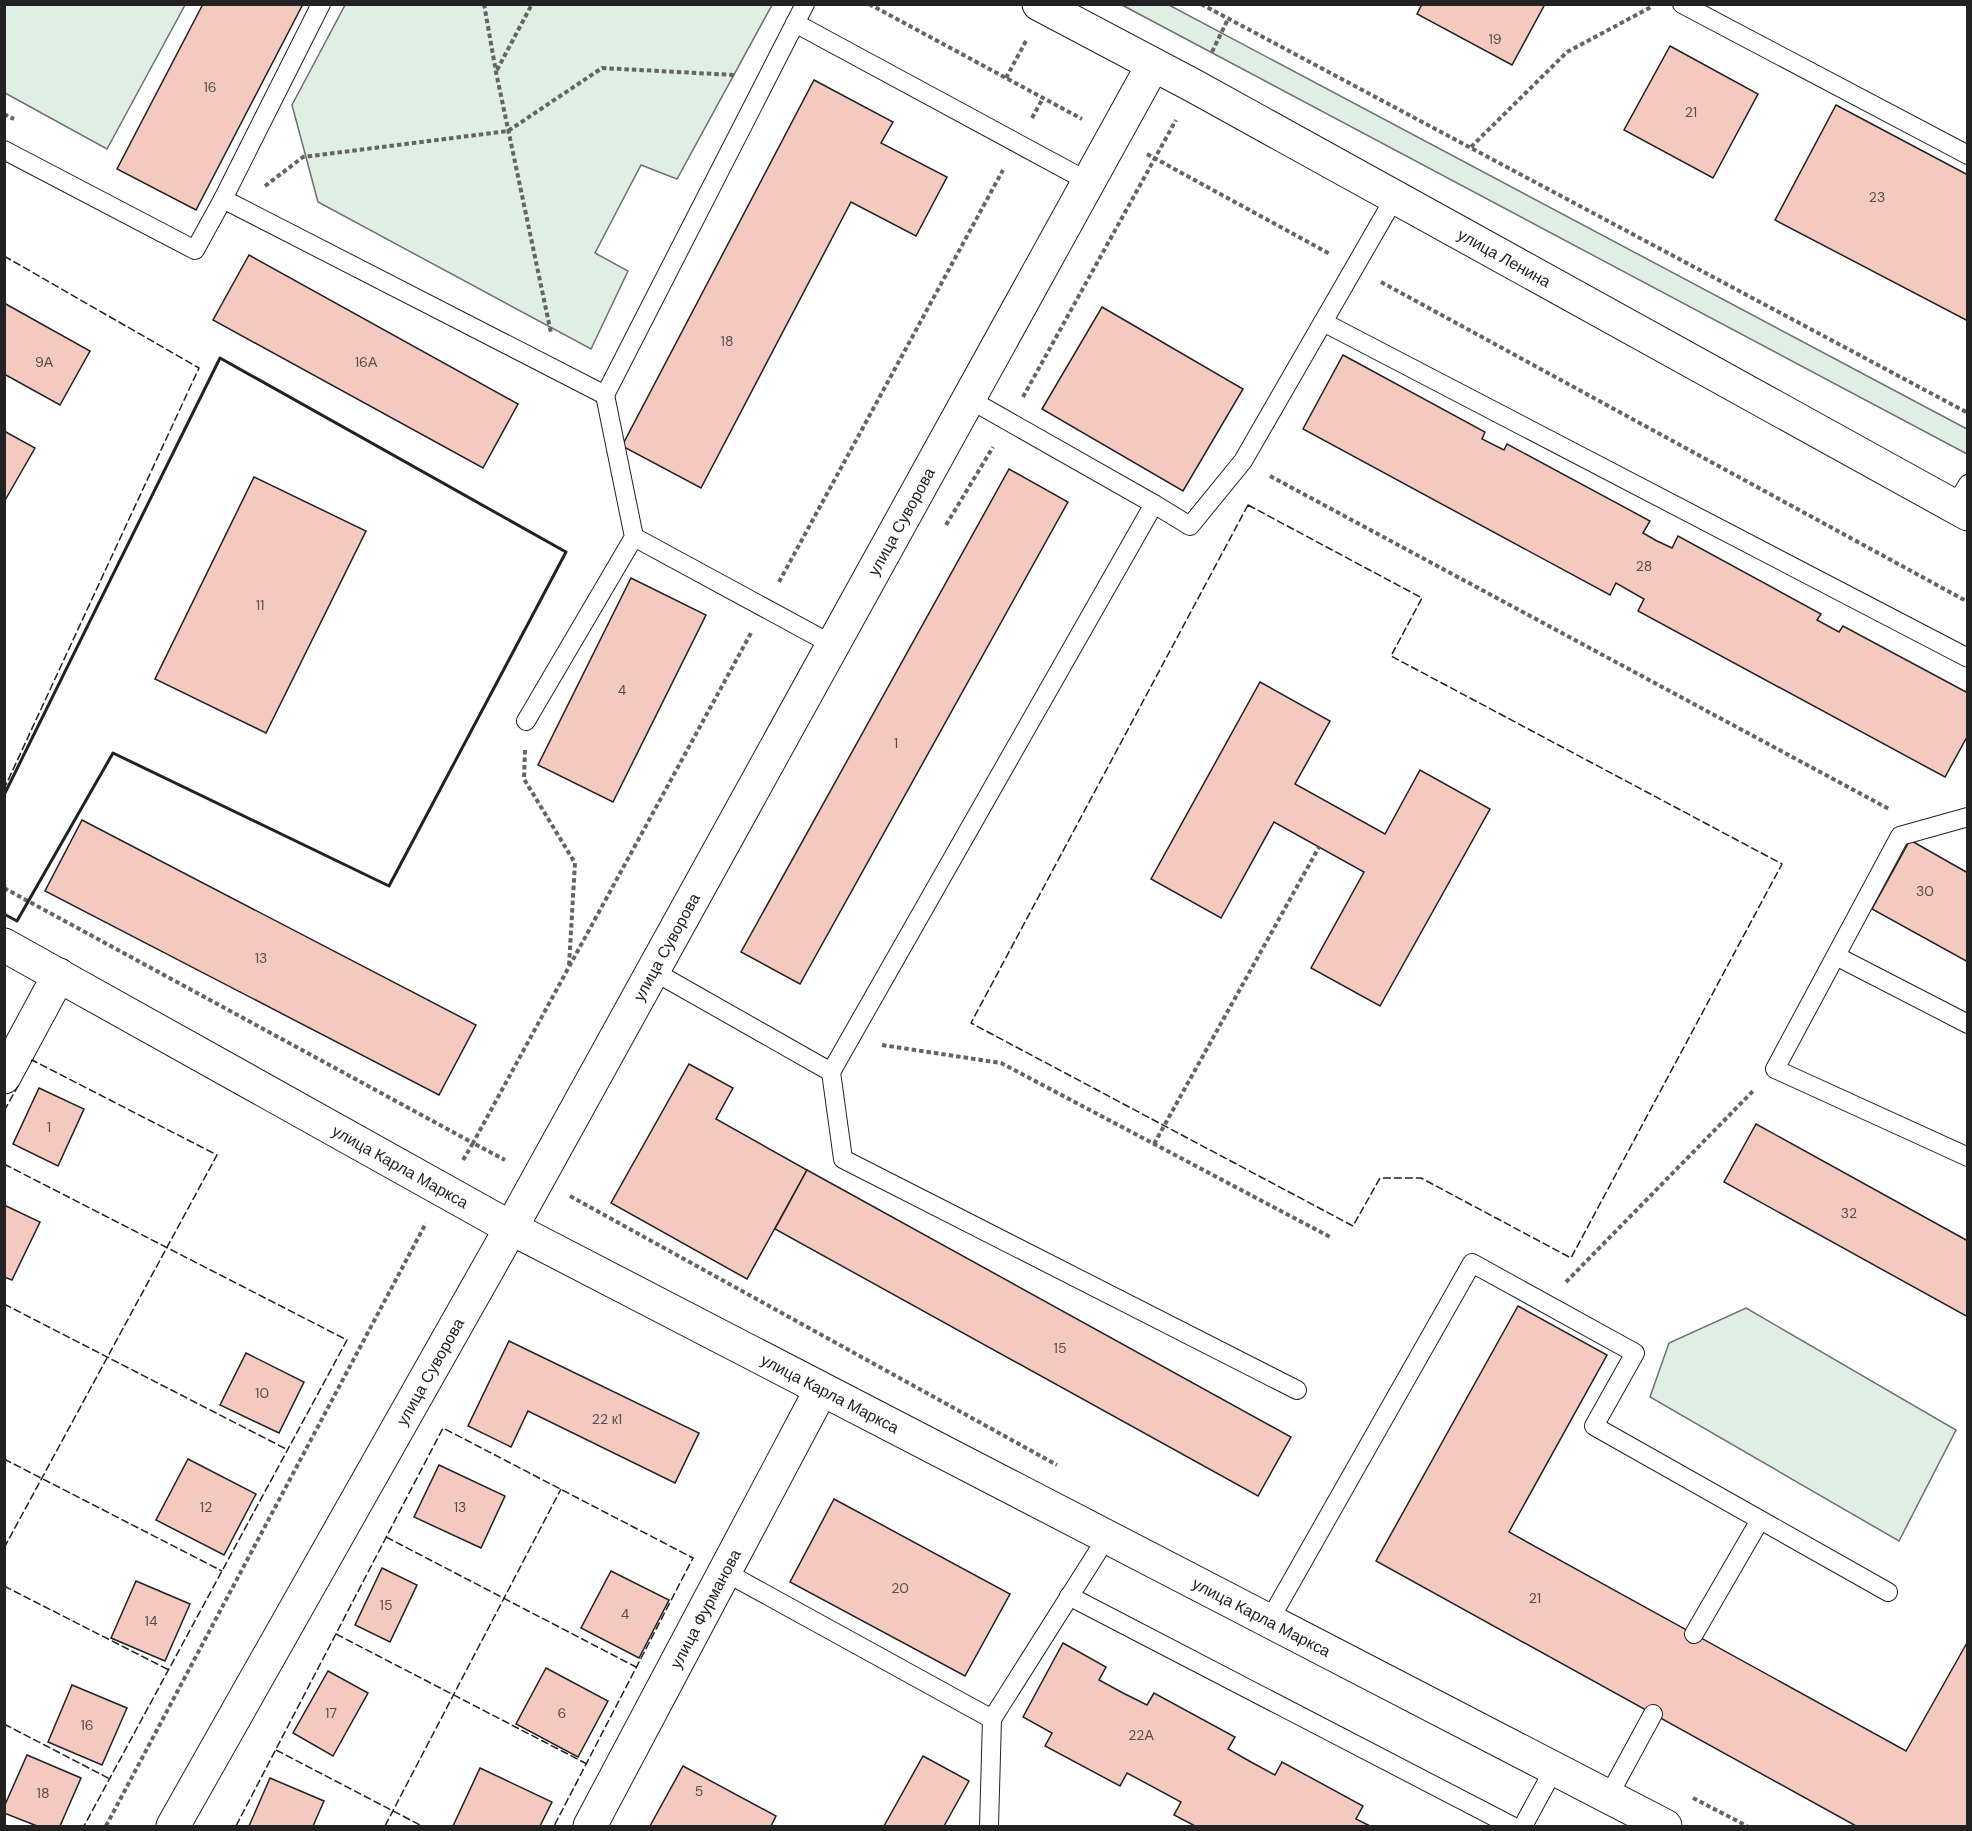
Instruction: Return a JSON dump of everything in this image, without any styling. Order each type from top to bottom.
[{"type":"street","name":"улица Ленина","points":[[1039,4],[1963,502]]},
{"type":"street","name":"улица Суворова","points":[[173,1827],[511,1228],[1153,65]]},
{"type":"street","name":"улица Карла Маркса","points":[[4,945],[511,1228],[1665,1827]]},
{"type":"street","points":[[4,1077],[59,975]]},
{"type":"street","name":"улица Фурманова","points":[[591,1827],[821,1390]]},
{"type":"lane","points":[[4,150],[195,250],[321,4]]},
{"type":"lane","points":[[526,721],[634,537],[605,395],[805,4]]},
{"type":"lane","points":[[1682,4],[1968,155]]},
{"type":"lane","points":[[795,23],[1089,182]]},
{"type":"lane","points":[[969,399],[1190,526],[1243,461],[1395,197]]},
{"type":"lane","points":[[223,199],[605,395]]},
{"type":"lane","points":[[1323,322],[1968,658]]},
{"type":"lane","points":[[1154,504],[831,1072],[843,1160],[1298,1390]]},
{"type":"lane","points":[[634,537],[833,645]]},
{"type":"lane","points":[[1968,817],[1900,836],[1774,1069],[1968,1157]]},
{"type":"lane","points":[[1836,956],[1968,1024]]},
{"type":"lane","points":[[653,971],[831,1072]]},
{"type":"lane","points":[[1269,1621],[1472,1263],[1635,1353],[1594,1426],[1888,1592]]},
{"type":"lane","points":[[1694,1634],[1760,1520]]},
{"type":"lane","points":[[989,1827],[992,1719],[1107,1537]]},
{"type":"lane","points":[[725,1572],[992,1719]]},
{"type":"lane","points":[[1070,1596],[1512,1827]]},
{"type":"lane","points":[[1608,1797],[1653,1714]]},
{"type":"lane","points":[[1523,1827],[1554,1769]]},
{"type":"path","points":[[484,4],[508,131],[559,371]]},
{"type":"path","points":[[496,72],[532,4]]},
{"type":"path","points":[[869,4],[1968,602]]},
{"type":"path","points":[[1201,4],[1968,413]]},
{"type":"path","points":[[1471,147],[1566,52],[1655,4]]},
{"type":"path","points":[[303,157],[508,131],[602,68],[768,76]]},
{"type":"path","points":[[106,1827],[444,1190],[473,1143],[1043,98]]},
{"type":"path","points":[[1243,461],[1927,829]]},
{"type":"path","points":[[526,721],[524,779],[575,863],[568,969]]},
{"type":"path","points":[[1154,1144],[1319,846]]},
{"type":"path","points":[[4,888],[538,1178],[1067,1471]]},
{"type":"path","points":[[849,1040],[1000,1063],[1332,1238]]},
{"type":"path","points":[[1545,1304],[1774,1069]]},
{"type":"path","points":[[1687,1795],[1747,1827]]},
{"type":"green space","points":[[4,5],[185,5],[107,149],[5,93]]},
{"type":"green space","points":[[345,5],[772,5],[677,179],[641,165],[595,253],[628,271],[591,349],[318,202],[292,105]]},
{"type":"green space","points":[[1122,5],[1169,5],[1967,429],[1967,454]]},
{"type":"green space","points":[[1746,1308],[1956,1430],[1899,1541],[1650,1397],[1669,1343]]},
{"type":"building","points":[[203,4],[303,4],[196,210],[117,169]]},
{"type":"building","points":[[1422,4],[1545,4],[1512,65],[1417,14]]},
{"type":"building","points":[[1670,46],[1758,94],[1713,178],[1624,130]]},
{"type":"building","points":[[814,80],[893,122],[881,143],[947,177],[916,236],[851,202],[701,488],[622,446]]},
{"type":"building","points":[[1836,105],[1968,175],[1968,321],[1775,220]]},
{"type":"building","points":[[249,255],[518,404],[483,468],[213,320]]},
{"type":"building","points":[[4,303],[90,351],[60,405],[4,374]]},
{"type":"building","points":[[1102,307],[1243,389],[1183,491],[1042,409]]},
{"type":"building","points":[[1343,355],[1485,432],[1482,439],[1504,450],[1507,444],[1650,521],[1643,533],[1657,541],[1672,548],[1678,536],[1821,614],[1817,620],[1839,632],[1843,626],[1968,693],[1968,735],[1945,777],[1638,611],[1644,599],[1616,583],[1610,595],[1303,429]]},
{"type":"building","points":[[4,431],[35,448],[4,502]]},
{"type":"building","points":[[1009,469],[1068,502],[800,984],[741,952]]},
{"type":"building","points":[[254,477],[366,531],[266,733],[155,679]]},
{"type":"building","points":[[631,578],[706,615],[613,802],[538,765]]},
{"type":"building","points":[[1260,682],[1330,721],[1295,784],[1385,834],[1420,770],[1490,809],[1380,1006],[1311,968],[1364,872],[1274,822],[1221,918],[1151,879]]},
{"type":"building","points":[[82,820],[476,1025],[439,1095],[45,891]]},
{"type":"building","points":[[1910,840],[1968,873],[1968,962],[1872,909]]},
{"type":"building","points":[[689,1064],[733,1088],[716,1119],[807,1170],[747,1279],[611,1203]]},
{"type":"building","points":[[39,1088],[84,1109],[58,1166],[13,1144]]},
{"type":"building","points":[[1756,1124],[1968,1241],[1968,1317],[1724,1182]]},
{"type":"building","points":[[807,1170],[1291,1437],[1258,1496],[775,1229]]},
{"type":"building","points":[[4,1205],[40,1222],[12,1280],[4,1277]]},
{"type":"building","points":[[1518,1306],[1607,1355],[1509,1532],[1906,1751],[1968,1641],[1968,1826],[1856,1826],[1376,1561]]},
{"type":"building","points":[[509,1341],[699,1433],[675,1483],[528,1411],[511,1447],[468,1426]]},
{"type":"building","points":[[246,1353],[304,1382],[279,1433],[220,1405]]},
{"type":"building","points":[[188,1459],[256,1494],[224,1555],[156,1520]]},
{"type":"building","points":[[439,1465],[505,1496],[481,1548],[414,1517]]},
{"type":"building","points":[[834,1499],[1010,1594],[965,1676],[790,1582]]},
{"type":"building","points":[[382,1568],[417,1585],[390,1642],[355,1625]]},
{"type":"building","points":[[611,1571],[669,1600],[639,1658],[581,1628]]},
{"type":"building","points":[[136,1581],[190,1604],[165,1661],[111,1638]]},
{"type":"building","points":[[1063,1643],[1106,1667],[1099,1680],[1147,1705],[1154,1693],[1235,1737],[1228,1749],[1275,1775],[1282,1762],[1363,1806],[1356,1819],[1370,1826],[1195,1826],[1174,1815],[1181,1802],[1127,1773],[1120,1786],[1045,1746],[1052,1733],[1023,1717]]},
{"type":"building","points":[[546,1668],[608,1701],[578,1757],[516,1724]]},
{"type":"building","points":[[328,1671],[368,1693],[333,1756],[293,1733]]},
{"type":"building","points":[[72,1685],[127,1708],[102,1765],[48,1742]]},
{"type":"building","points":[[27,1755],[81,1778],[60,1826],[37,1826],[4,1813],[4,1807]]},
{"type":"building","points":[[923,1756],[969,1781],[944,1826],[884,1826]]},
{"type":"building","points":[[683,1766],[776,1816],[771,1826],[650,1826]]},
{"type":"building","points":[[480,1768],[552,1802],[540,1826],[453,1826]]},
{"type":"building","points":[[270,1778],[324,1801],[313,1826],[249,1826]]},
{"type":"fence","points":[[4,256],[199,368],[4,789]]},
{"type":"fence","points":[[1248,505],[1422,598],[1391,656],[1782,864],[1571,1258],[1421,1178],[1380,1178],[1353,1226],[971,1023],[1248,505]]},
{"type":"fence","points":[[4,1548],[217,1155],[32,1060],[31,1062]]},
{"type":"fence","points":[[4,1111],[18,1086]]},
{"type":"fence","points":[[4,1164],[347,1340],[84,1826]]},
{"type":"fence","points":[[4,1304],[288,1450]]},
{"type":"fence","points":[[236,1826],[443,1428],[693,1558],[554,1826]]},
{"type":"fence","points":[[4,1459],[222,1571]]},
{"type":"fence","points":[[385,1826],[561,1489]]},
{"type":"fence","points":[[386,1537],[636,1667]]},
{"type":"fence","points":[[4,1586],[169,1670]]},
{"type":"fence","points":[[336,1634],[587,1764]]},
{"type":"fence","points":[[4,1724],[110,1779]]},
{"type":"fence","points":[[276,1750],[422,1826]]},
{"type":"wall","points":[[4,795],[220,358],[566,552],[389,886],[113,753],[17,921],[4,914]]}]
